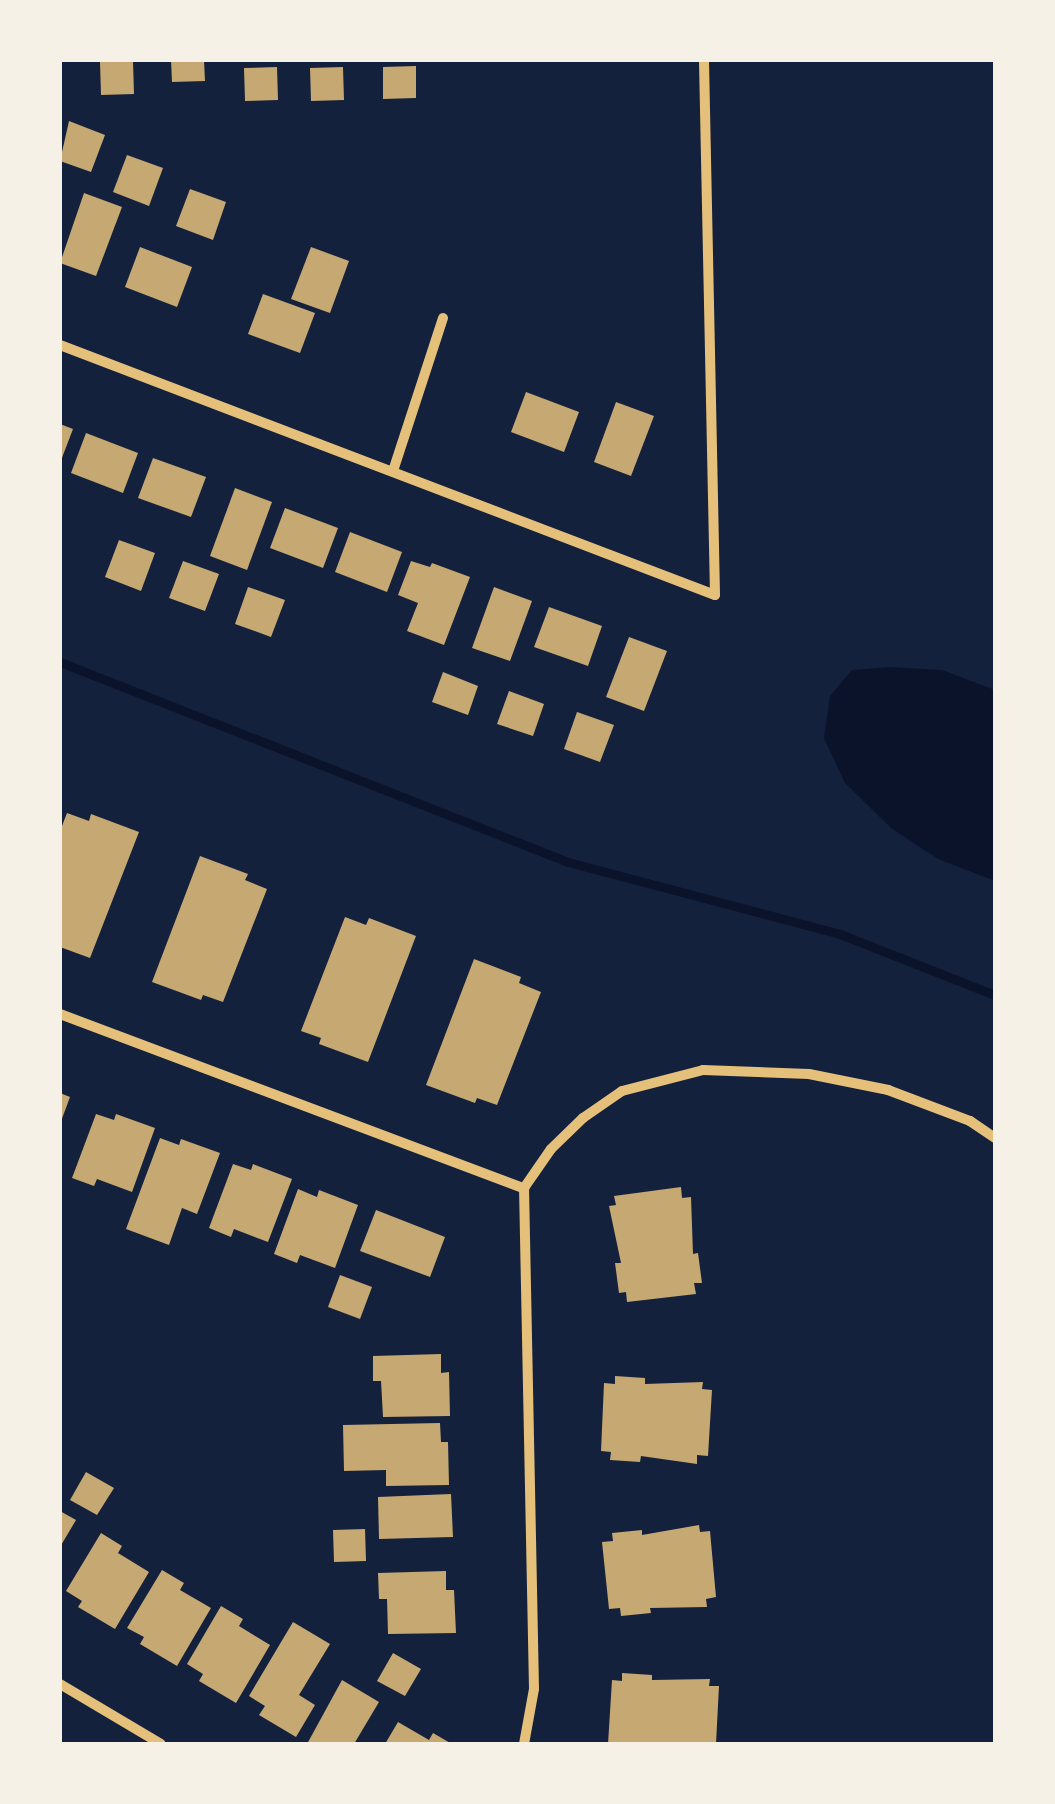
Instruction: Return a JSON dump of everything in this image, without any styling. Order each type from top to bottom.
[{"type":"street","points":[[60,344],[715,595],[704,60]]},
{"type":"street","points":[[394,471],[442,318]]},
{"type":"street","points":[[60,1014],[524,1188]]},
{"type":"street","points":[[524,1744],[534,1689],[524,1188],[550,1150],[583,1118],[622,1090],[703,1070],[809,1074],[888,1090],[970,1121],[995,1138]]},
{"type":"street","points":[[60,1684],[161,1744]]},
{"type":"water","points":[[852,670],[942,670],[995,690],[995,881],[938,859],[891,828],[845,783],[824,738],[830,696]]},
{"type":"building","points":[[171,60],[204,60],[205,81],[172,82]]},
{"type":"building","points":[[133,61],[134,94],[101,95],[100,62]]},
{"type":"building","points":[[416,66],[416,98],[383,99],[383,67]]},
{"type":"building","points":[[277,67],[278,100],[245,101],[244,68]]},
{"type":"building","points":[[343,67],[344,100],[311,101],[310,68]]},
{"type":"building","points":[[69,121],[105,135],[91,172],[60,161]]},
{"type":"building","points":[[127,155],[163,168],[149,206],[113,192]]},
{"type":"building","points":[[190,189],[226,202],[213,240],[176,226]]},
{"type":"building","points":[[84,193],[122,207],[96,276],[60,263]]},
{"type":"building","points":[[140,247],[192,267],[177,307],[125,287]]},
{"type":"building","points":[[311,247],[349,261],[330,313],[291,299]]},
{"type":"building","points":[[263,294],[315,313],[300,353],[248,334]]},
{"type":"building","points":[[526,392],[579,412],[564,452],[511,432]]},
{"type":"building","points":[[616,402],[654,416],[631,476],[594,462]]},
{"type":"building","points":[[60,424],[73,429],[60,463]]},
{"type":"building","points":[[86,433],[138,453],[123,493],[71,473]]},
{"type":"building","points":[[153,458],[206,477],[191,517],[138,498]]},
{"type":"building","points":[[235,488],[272,502],[247,570],[210,556]]},
{"type":"building","points":[[285,508],[338,528],[323,568],[270,548]]},
{"type":"building","points":[[350,532],[402,552],[387,592],[335,572]]},
{"type":"building","points":[[119,540],[155,553],[141,591],[105,577]]},
{"type":"building","points":[[183,561],[219,574],[205,611],[169,598]]},
{"type":"building","points":[[411,561],[430,567],[432,563],[470,577],[444,645],[407,631],[418,603],[398,595]]},
{"type":"building","points":[[248,587],[285,600],[271,637],[235,624]]},
{"type":"building","points":[[494,587],[532,601],[510,661],[472,648]]},
{"type":"building","points":[[549,607],[602,626],[588,666],[534,647]]},
{"type":"building","points":[[629,637],[667,651],[644,711],[606,697]]},
{"type":"building","points":[[443,672],[478,686],[468,715],[432,702]]},
{"type":"building","points":[[509,691],[544,704],[533,736],[497,724]]},
{"type":"building","points":[[577,712],[614,725],[600,762],[564,749]]},
{"type":"building","points":[[67,813],[89,821],[91,814],[139,832],[90,958],[60,947],[60,831]]},
{"type":"building","points":[[200,856],[248,874],[245,880],[267,889],[223,1002],[203,995],[201,1000],[152,982]]},
{"type":"building","points":[[345,917],[366,925],[369,918],[416,936],[368,1062],[319,1044],[321,1038],[301,1031]]},
{"type":"building","points":[[474,959],[521,977],[519,983],[541,992],[497,1105],[477,1098],[475,1103],[426,1085]]},
{"type":"building","points":[[60,1093],[70,1097],[60,1124]]},
{"type":"building","points":[[96,1114],[114,1120],[116,1114],[155,1128],[132,1192],[97,1179],[94,1186],[72,1178]]},
{"type":"building","points":[[160,1138],[179,1145],[181,1139],[220,1153],[197,1214],[182,1208],[169,1245],[126,1229]]},
{"type":"building","points":[[233,1164],[251,1170],[253,1164],[292,1179],[268,1242],[234,1229],[231,1237],[209,1228]]},
{"type":"building","points":[[681,1187],[682,1198],[691,1197],[693,1254],[698,1253],[702,1283],[694,1283],[696,1294],[627,1302],[626,1292],[619,1293],[615,1263],[621,1263],[609,1206],[616,1205],[614,1196]]},
{"type":"building","points":[[298,1189],[317,1197],[319,1190],[358,1205],[335,1268],[300,1255],[297,1263],[274,1254]]},
{"type":"building","points":[[376,1210],[445,1237],[430,1277],[360,1251]]},
{"type":"building","points":[[340,1275],[372,1287],[360,1319],[328,1307]]},
{"type":"building","points":[[441,1354],[441,1373],[449,1372],[450,1416],[383,1417],[381,1381],[373,1381],[373,1356]]},
{"type":"building","points":[[615,1376],[645,1378],[645,1384],[703,1382],[702,1389],[712,1390],[708,1456],[697,1455],[697,1464],[641,1456],[640,1462],[610,1460],[611,1452],[601,1451],[604,1383],[615,1384]]},
{"type":"building","points":[[440,1423],[441,1442],[448,1442],[449,1485],[386,1486],[386,1470],[344,1471],[343,1425]]},
{"type":"building","points":[[86,1472],[114,1488],[97,1515],[70,1500]]},
{"type":"building","points":[[451,1494],[453,1537],[379,1539],[378,1497]]},
{"type":"building","points":[[60,1511],[76,1520],[60,1547]]},
{"type":"building","points":[[699,1525],[700,1532],[710,1531],[716,1597],[706,1599],[707,1607],[650,1608],[651,1613],[621,1616],[620,1608],[609,1609],[602,1542],[613,1541],[612,1533],[642,1530],[642,1535]]},
{"type":"building","points":[[365,1529],[366,1561],[334,1562],[333,1530]]},
{"type":"building","points":[[101,1533],[122,1546],[118,1553],[149,1572],[115,1629],[78,1607],[82,1601],[66,1591]]},
{"type":"building","points":[[162,1570],[184,1583],[180,1590],[211,1608],[177,1666],[140,1644],[144,1637],[127,1628]]},
{"type":"building","points":[[446,1571],[446,1590],[454,1590],[456,1633],[388,1634],[387,1599],[379,1599],[378,1573]]},
{"type":"building","points":[[221,1606],[243,1619],[239,1626],[270,1645],[236,1703],[199,1681],[203,1674],[187,1664]]},
{"type":"building","points":[[293,1622],[330,1644],[299,1695],[315,1705],[296,1737],[259,1715],[265,1706],[249,1696]]},
{"type":"building","points":[[393,1653],[421,1669],[405,1696],[377,1681]]},
{"type":"building","points":[[622,1673],[652,1675],[652,1680],[710,1679],[709,1686],[719,1686],[716,1744],[608,1744],[612,1680],[622,1681]]},
{"type":"building","points":[[342,1680],[379,1702],[354,1744],[307,1744]]},
{"type":"building","points":[[398,1722],[429,1740],[433,1733],[452,1744],[385,1744]]},
{"type":"waterway","points":[[60,662],[568,862],[840,934],[995,995]]}]
